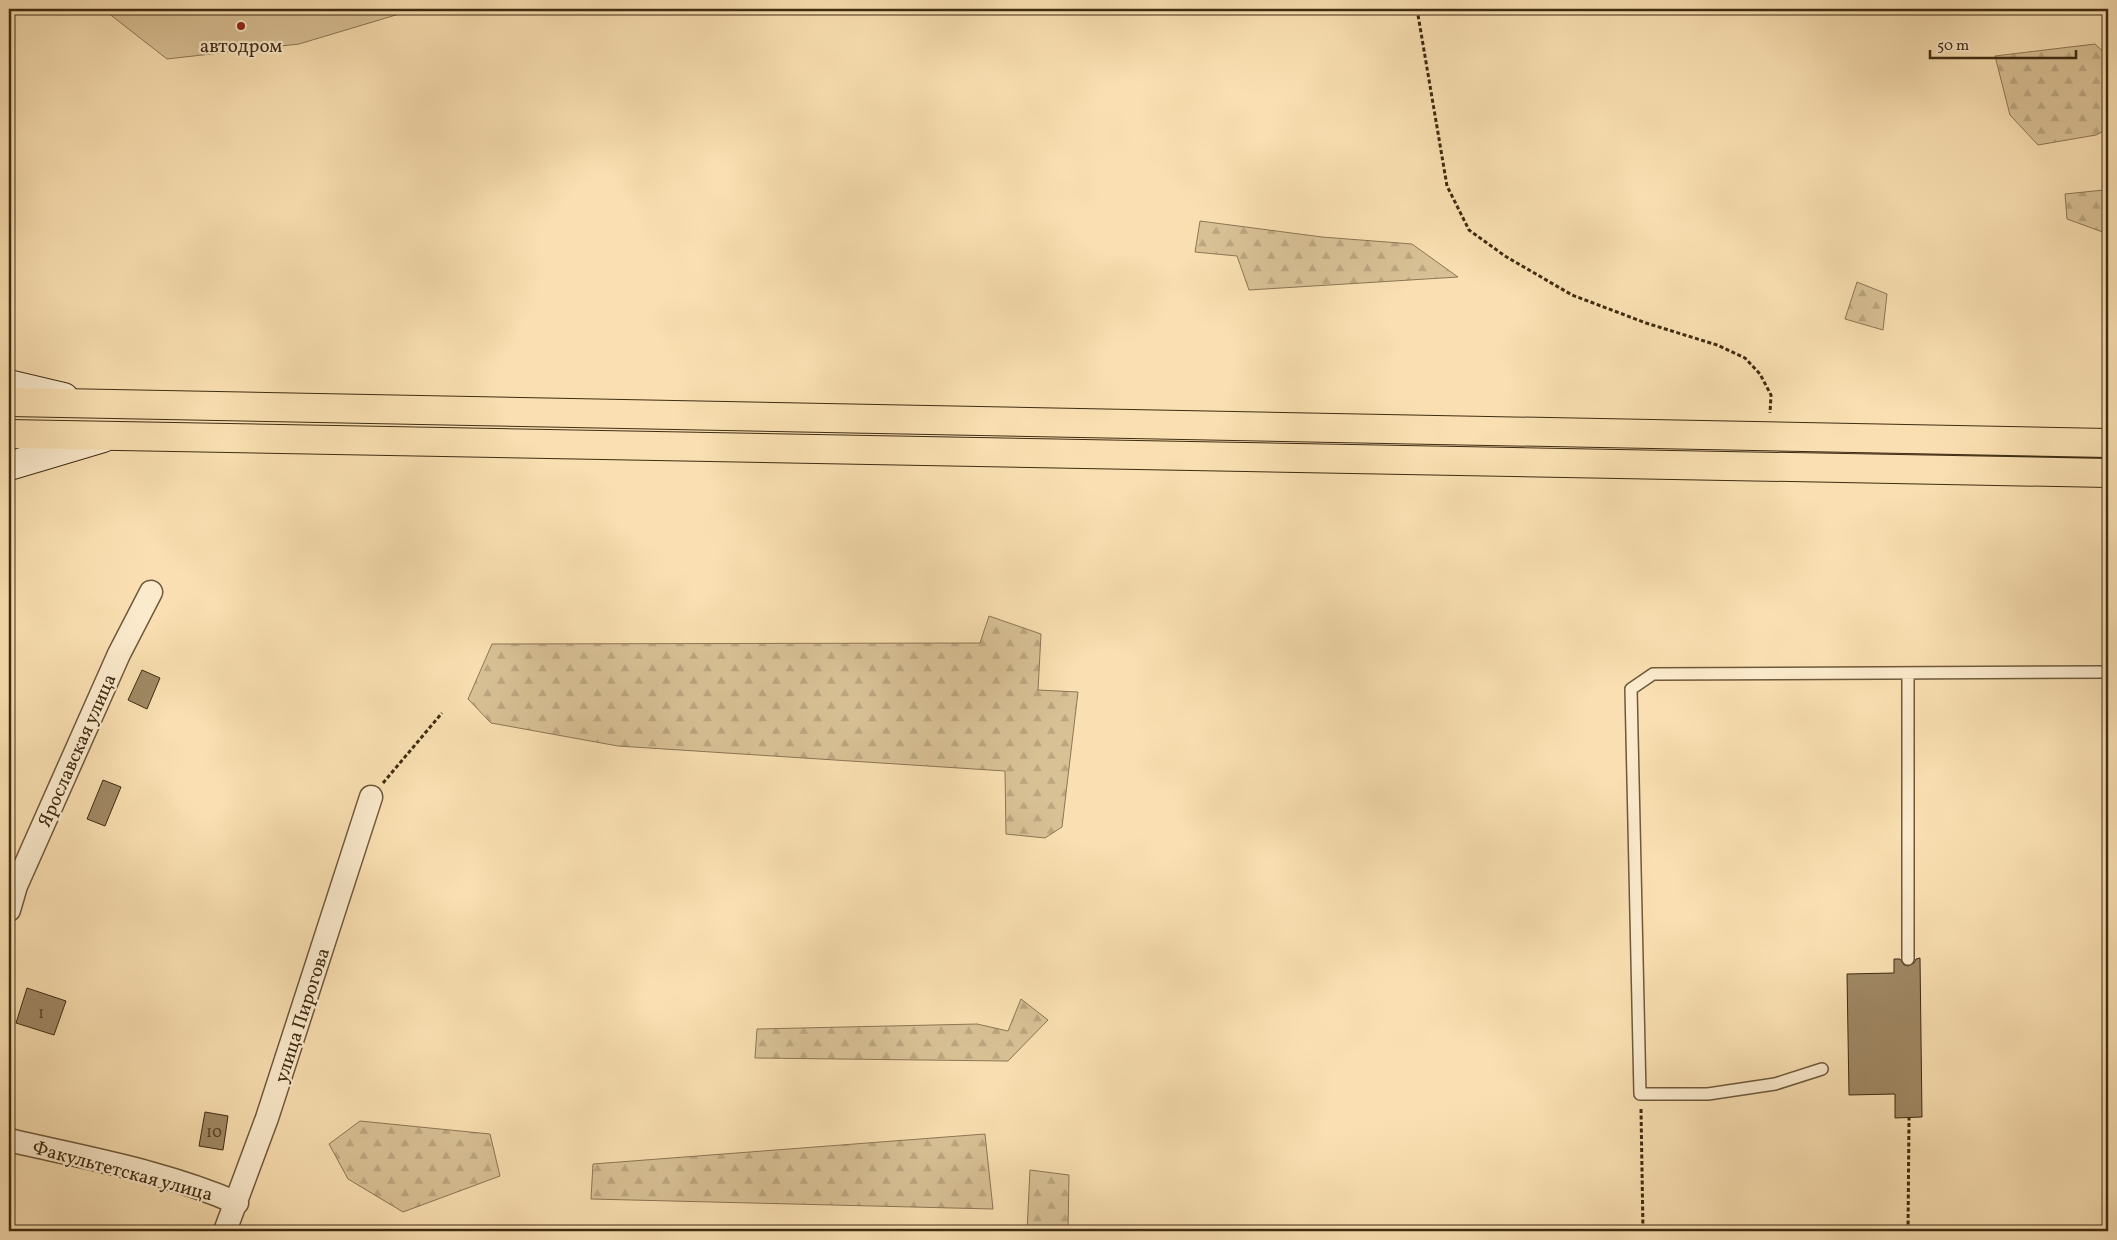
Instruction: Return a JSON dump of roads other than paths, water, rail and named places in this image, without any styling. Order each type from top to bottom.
[{"type":"highway","points":[[9,402],[2108,443]]},
{"type":"highway","points":[[9,434],[2108,473]]},
{"type":"main road","points":[[9,384],[92,404]]},
{"type":"main road","points":[[9,466],[113,436]]},
{"type":"street","name":"Ярославская улица","points":[[9,910],[12,884],[118,654],[151,592]]},
{"type":"street","name":"улица Пирогова","points":[[225,1231],[267,1118],[371,798]]},
{"type":"street","name":"Факультетская улица","points":[[9,1140],[170,1178],[203,1188],[236,1202]]},
{"type":"lane","points":[[1822,1069],[1775,1084],[1708,1094],[1640,1094],[1631,689],[1653,674],[2108,672]]},
{"type":"lane","points":[[1908,673],[1908,959]]},
{"type":"place","name":"автодром","points":[[241,26]]}]
